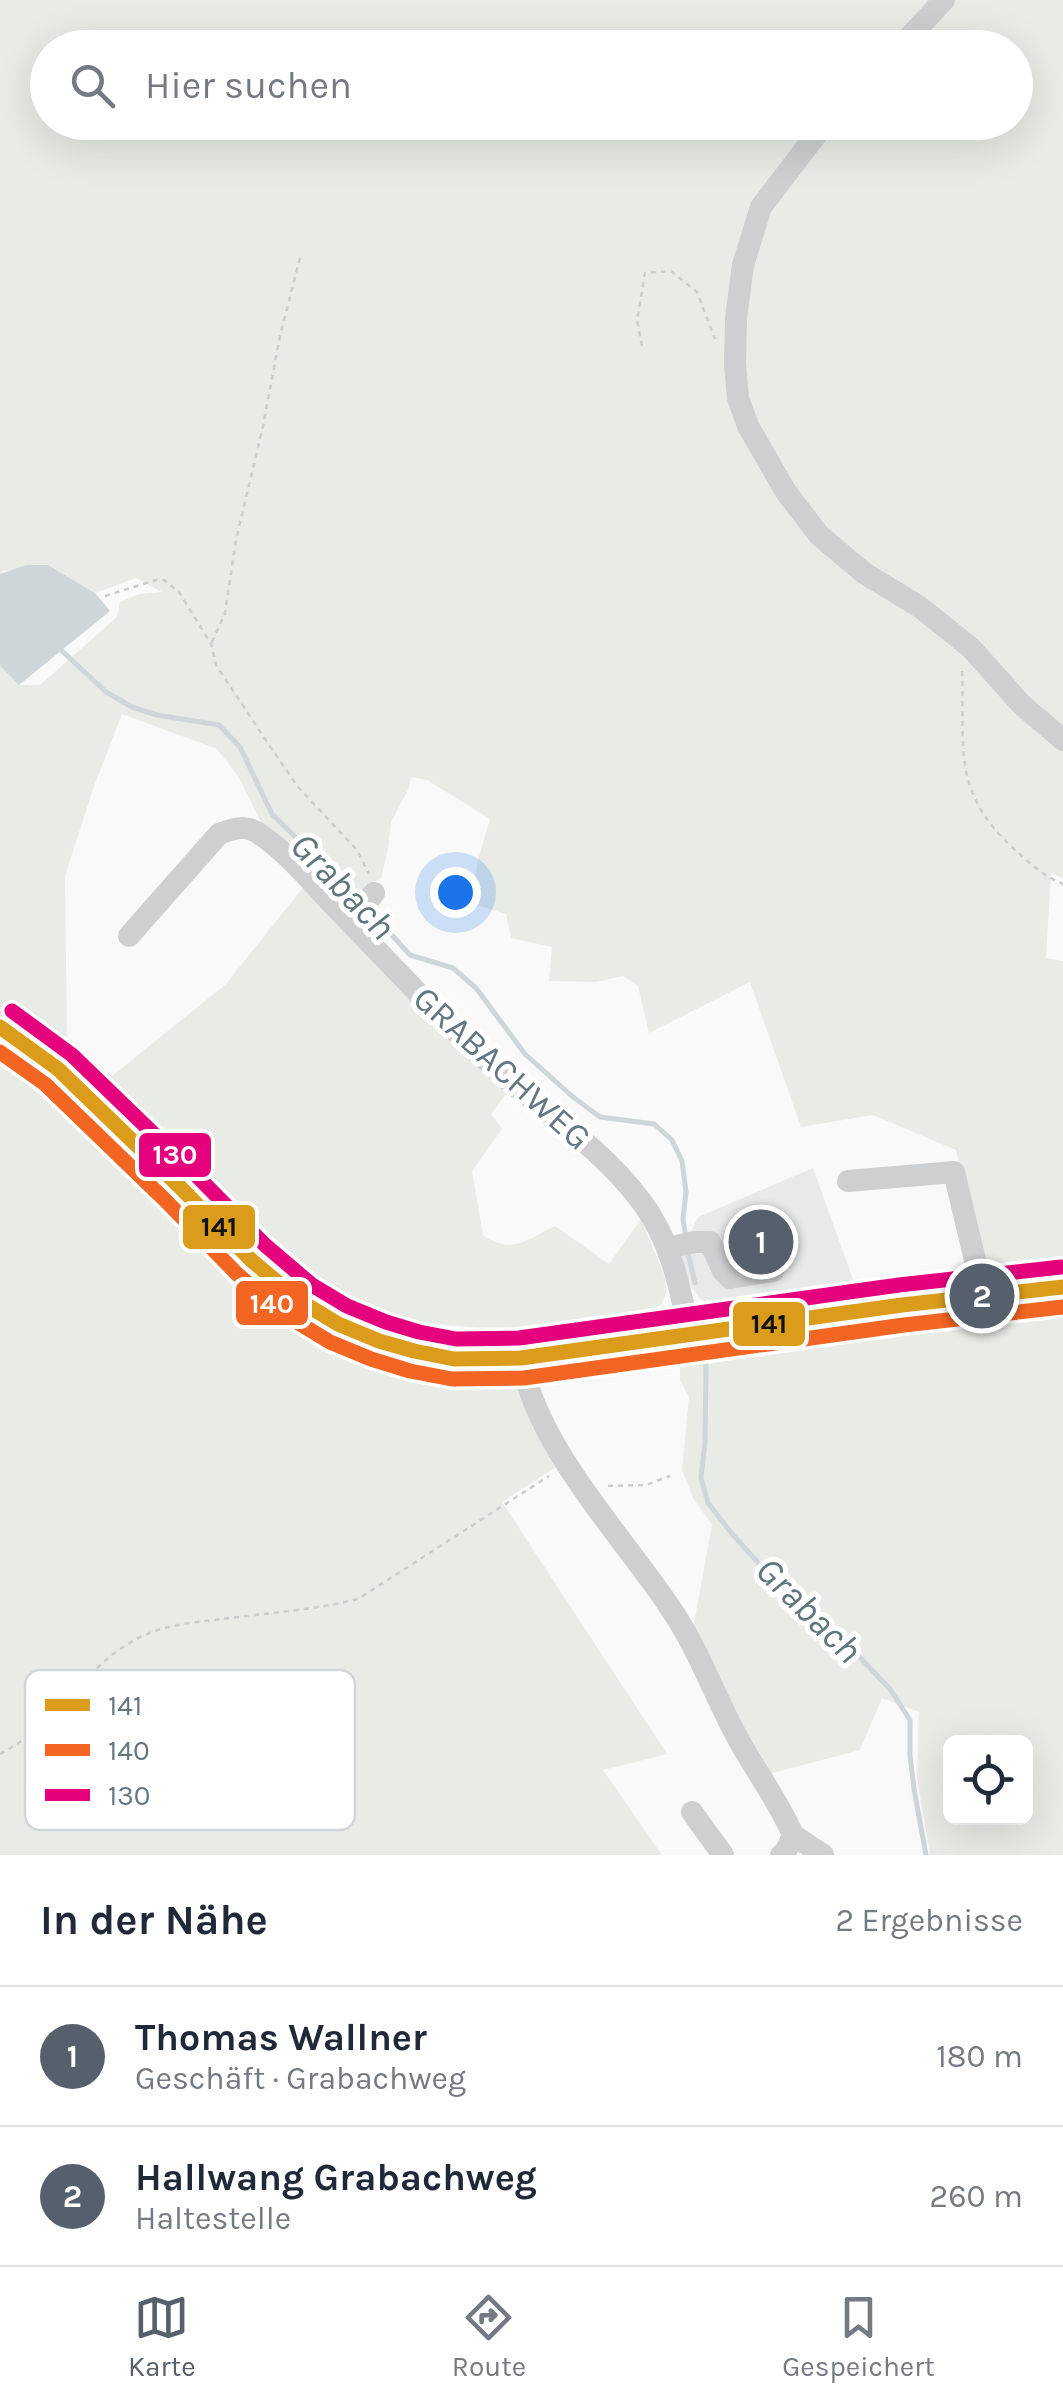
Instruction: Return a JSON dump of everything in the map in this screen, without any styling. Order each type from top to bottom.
[{"type":"main road","points":[[0,1027],[58,1069],[250,1260],[300,1302],[338,1324],[414,1350],[454,1359],[521,1358],[902,1304],[1063,1287]]},
{"type":"street","points":[[916,30],[944,0]]},
{"type":"street","points":[[812,140],[761,206],[743,264],[735,364],[738,398],[748,426],[786,492],[819,535],[864,573],[920,606],[970,648],[1021,704],[1063,740]]},
{"type":"street","name":"GRABACHWEG","points":[[129,936],[218,834],[238,827],[258,832],[363,907],[481,1056],[594,1149],[681,1245],[678,1280],[690,1336]]},
{"type":"street","points":[[846,1175],[954,1172],[982,1296]]},
{"type":"street","points":[[681,1245],[710,1242],[722,1271],[730,1278],[773,1271]]},
{"type":"street","points":[[521,1358],[536,1408],[574,1474],[672,1609],[694,1648],[746,1755],[785,1816],[787,1845],[823,1855]]},
{"type":"street","points":[[692,1812],[722,1855]]},
{"type":"path","points":[[211,644],[224,613],[236,540],[301,254]]},
{"type":"path","points":[[642,346],[638,320],[645,273],[671,271],[698,292],[714,338],[735,364]]},
{"type":"path","points":[[106,596],[156,580],[164,580],[179,592],[211,644],[216,665],[298,787],[358,850],[366,866],[363,907]]},
{"type":"path","points":[[960,640],[963,755],[980,810],[995,830],[1044,874],[1063,884]]},
{"type":"path","points":[[96,1670],[147,1634],[191,1623],[358,1599],[574,1474],[626,1487],[670,1476]]},
{"type":"path","points":[[0,1754],[25,1737]]},
{"type":"shaded area","points":[[0,0],[1063,0],[1063,878],[1051,873],[1046,958],[1063,961],[1063,1271],[1024,1273],[1017,1268],[985,1273],[956,1150],[873,1115],[801,1127],[750,982],[649,1033],[638,986],[623,976],[596,982],[549,981],[552,947],[511,938],[506,914],[473,904],[477,863],[490,819],[427,780],[411,777],[391,822],[381,879],[366,884],[338,920],[510,1089],[491,1114],[502,1129],[472,1171],[483,1235],[511,1245],[555,1226],[609,1264],[641,1219],[667,1291],[661,1305],[648,1314],[496,1329],[419,1323],[380,1313],[319,1284],[291,1264],[163,1131],[107,1080],[225,985],[305,885],[263,826],[238,776],[217,749],[122,714],[65,876],[67,1041],[60,1054],[0,1010],[0,666],[19,685],[40,685],[117,617],[120,602],[139,594],[162,592],[136,578],[95,593],[48,565],[0,574]]},
{"type":"shaded area","points":[[26,565],[48,565],[95,593],[110,611],[19,685],[0,666],[0,574]]},
{"type":"shaded area","points":[[0,1055],[95,1140],[220,1268],[313,1341],[365,1367],[423,1383],[515,1383],[559,1465],[502,1502],[667,1754],[603,1770],[662,1855],[0,1855]]},
{"type":"shaded area","points":[[813,1168],[859,1296],[736,1304],[700,1299],[688,1282],[673,1239],[692,1230],[698,1217]]},
{"type":"shaded area","points":[[1063,1296],[1063,1855],[930,1855],[917,1777],[919,1712],[882,1698],[860,1750],[768,1774],[692,1634],[712,1525],[693,1498],[682,1470],[689,1397],[680,1380],[680,1362],[715,1357],[718,1350],[738,1346],[929,1322],[987,1324],[1015,1308]]},
{"type":"waterway","name":"Grabach","points":[[60,649],[106,692],[132,707],[219,725],[240,747],[272,814],[359,900]]},
{"type":"waterway","name":"Grabach","points":[[370,911],[410,955],[453,968],[476,988],[525,1054],[573,1097],[600,1117],[654,1124],[672,1140],[682,1161],[686,1238]]},
{"type":"waterway","name":"Grabach","points":[[687,1249],[695,1283]]},
{"type":"waterway","name":"Grabach","points":[[706,1365],[701,1478],[708,1503],[783,1590],[848,1645],[890,1689],[910,1720],[914,1789],[926,1855]]},
{"type":"transit line","name":"130","points":[[12,1011],[72,1055],[265,1245],[312,1285],[347,1306],[419,1332],[456,1339],[519,1338],[899,1285],[1061,1267]]},
{"type":"transit line","name":"141","points":[[0,1027],[58,1069],[251,1260],[300,1301],[338,1324],[414,1351],[454,1359],[521,1358],[902,1305],[1063,1287]]},
{"type":"transit line","name":"140","points":[[0,1052],[45,1084],[237,1274],[287,1316],[330,1342],[410,1371],[452,1379],[524,1378],[1063,1307]]},
{"type":"place","name":"Thomas Wallner","points":[[761,1242]]},
{"type":"place","name":"Hallwang Grabachweg","points":[[982,1296]]}]
